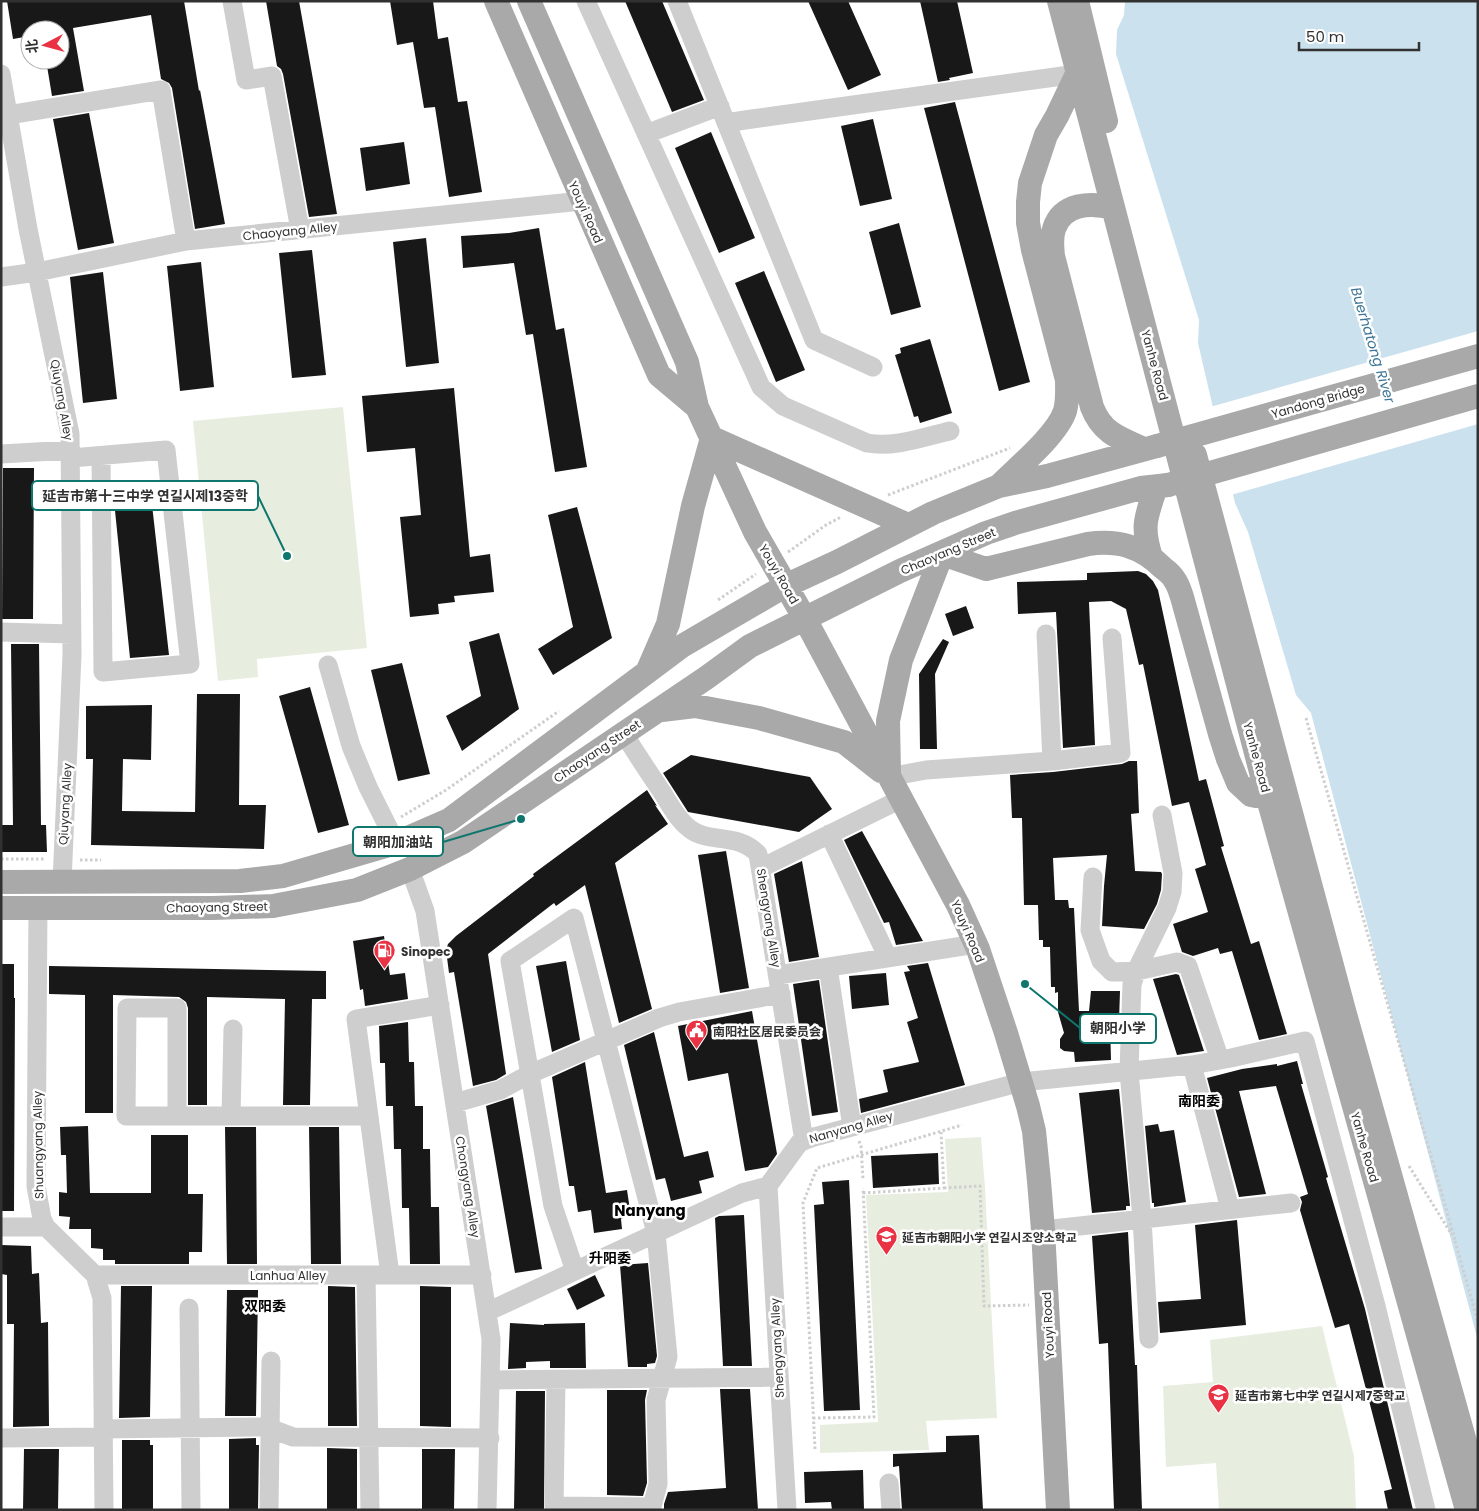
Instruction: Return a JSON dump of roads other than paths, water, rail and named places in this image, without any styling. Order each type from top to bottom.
[{"type":"main road","name":"Youyi Road","points":[[496,1],[659,375],[697,407]]},
{"type":"main road","name":"Youyi Road","points":[[529,1],[687,362],[697,407],[755,532],[805,619],[943,876],[976,944],[1021,1082],[1034,1132],[1043,1230],[1058,1510]]},
{"type":"main road","name":"Yanhe Road","points":[[1059,1],[1092,131],[1107,157],[1113,208],[1276,792],[1345,1014],[1478,1488]]},
{"type":"main road","name":"Yanhe Road","points":[[1076,1],[1107,157],[1466,1510]]},
{"type":"main road","points":[[999,486],[1053,433],[1064,413],[1068,397],[1067,380],[1033,250],[1028,224],[1028,202],[1030,183],[1044,139],[1077,74]]},
{"type":"main road","points":[[1044,139],[1066,128],[1085,128],[1092,131]]},
{"type":"main road","points":[[1107,157],[1091,183],[1058,220],[1053,230],[1053,256],[1096,419],[1117,437],[1150,448]]},
{"type":"main road","points":[[1064,214],[1076,206],[1084,204],[1103,205],[1113,208]]},
{"type":"main road","name":"Yandong Bridge","points":[[1150,448],[1478,356]]},
{"type":"main road","points":[[1151,557],[1145,531],[1147,516],[1162,486],[1478,396]]},
{"type":"main road","points":[[647,672],[668,624],[693,506],[712,438],[908,525]]},
{"type":"main road","name":"Chaoyang Street","points":[[1,882],[62,871],[240,881],[283,876],[391,833],[449,820],[682,646],[785,586],[956,502],[999,486],[1047,476],[1150,448]]},
{"type":"main road","name":"Chaoyang Street","points":[[1,908],[213,908],[273,906],[357,890],[410,869],[463,842],[624,734],[750,646],[900,571],[986,533],[1032,517],[1141,488],[1162,486]]},
{"type":"main road","points":[[889,777],[888,721],[901,660],[942,554],[986,569],[1102,542],[1128,546],[1144,553],[1151,557],[1174,579],[1182,597],[1220,734],[1238,783],[1251,795],[1256,796],[1276,792]]},
{"type":"main road","points":[[658,710],[695,706],[759,718],[844,742],[889,777]]},
{"type":"street","points":[[232,1],[246,80],[272,76],[300,230]]},
{"type":"street","points":[[586,1],[762,387],[783,406],[867,443],[880,445],[895,444],[950,431]]},
{"type":"street","points":[[677,1],[814,340],[873,367]]},
{"type":"street","name":"Qiuyang Alley","points":[[1,74],[37,272],[70,434],[72,655],[62,871]]},
{"type":"street","points":[[646,134],[723,115],[745,120],[1077,74]]},
{"type":"street","points":[[8,114],[161,90],[186,241]]},
{"type":"street","name":"Chaoyang Alley","points":[[1,277],[37,272],[186,241],[582,201]]},
{"type":"street","points":[[1,454],[100,456],[166,450],[190,664],[103,672],[102,487],[100,456]]},
{"type":"street","points":[[1,632],[72,634]]},
{"type":"street","points":[[1046,634],[1052,761]]},
{"type":"street","points":[[889,777],[926,770],[1052,761],[1121,753],[1112,638]]},
{"type":"street","points":[[328,665],[351,746],[368,787],[391,833]]},
{"type":"street","name":"Shengyang Alley","points":[[624,734],[678,816],[691,830],[707,836],[739,842],[751,847],[758,854],[804,1141]]},
{"type":"street","points":[[761,868],[901,799]]},
{"type":"street","points":[[1149,1339],[1142,1219],[1129,1071],[1132,984],[1167,908],[1172,892],[1172,873],[1162,815]]},
{"type":"street","points":[[829,834],[888,958]]},
{"type":"street","name":"Chongyang Alley","points":[[410,869],[425,911],[491,1339],[487,1510]]},
{"type":"street","points":[[1093,877],[1090,930],[1101,961],[1112,972],[1136,972],[1177,962],[1188,966],[1220,1060]]},
{"type":"street","name":"Shuangyang Alley","points":[[38,908],[36,1186],[42,1219],[46,1227],[94,1275],[102,1298],[104,1510]]},
{"type":"street","points":[[556,1380],[554,1506],[573,1508],[651,1508],[658,1484],[656,1400],[668,1357],[656,1233],[574,918],[510,960],[553,1206],[575,1271]]},
{"type":"street","points":[[778,975],[976,944]]},
{"type":"street","points":[[828,967],[852,1127]]},
{"type":"street","points":[[455,1103],[500,1090],[530,1074],[635,1028],[680,1012],[781,994]]},
{"type":"street","points":[[390,1275],[356,1019],[440,1006]]},
{"type":"street","points":[[177,1116],[177,1008],[126,1008],[126,1116],[177,1116],[231,1116],[368,1116]]},
{"type":"street","points":[[231,1116],[233,1029]]},
{"type":"street","name":"Nanyang Alley","points":[[768,1186],[800,1142],[814,1136],[1021,1082],[1192,1065],[1305,1040],[1376,1306],[1426,1510]]},
{"type":"street","points":[[1192,1065],[1230,1210]]},
{"type":"street","points":[[487,1312],[742,1193],[768,1186]]},
{"type":"street","name":"Shengyang Alley","points":[[768,1186],[787,1510]]},
{"type":"street","points":[[1043,1230],[1292,1203]]},
{"type":"street","points":[[1,1227],[46,1227]]},
{"type":"street","name":"Lanhua Alley","points":[[94,1275],[482,1275]]},
{"type":"street","points":[[366,1275],[370,1510]]},
{"type":"street","points":[[189,1308],[191,1510]]},
{"type":"street","points":[[269,1510],[271,1361]]},
{"type":"street","points":[[491,1380],[779,1377]]},
{"type":"street","points":[[1,1438],[190,1428],[261,1427],[293,1437],[490,1438]]},
{"type":"street","points":[[889,1483],[891,1510]]},
{"type":"water","name":"Buerhatong River","points":[[1125,1],[1478,1],[1478,1341],[1311,713],[1296,695],[1248,532],[1235,503],[1198,343],[1199,320],[1116,54],[1117,30],[1124,15]]},
{"type":"place","name":"延吉市第十三中学 연길시제13중학","points":[[287,556]]},
{"type":"place","name":"朝阳加油站","points":[[521,819]]},
{"type":"place","name":"Sinopec","points":[[385,970]]},
{"type":"place","name":"朝阳小学","points":[[1025,984]]},
{"type":"place","name":"南阳社区居民委员会","points":[[697,1050]]},
{"type":"place","name":"延吉市朝阳小学 연길시조양소학교","points":[[886,1256]]},
{"type":"place","name":"延吉市第七中学 연길시제7중학교","points":[[1219,1414]]},
{"type":"district","name":"南阳委","points":[[1199,1101]]},
{"type":"district","name":"Nanyang","points":[[650,1210]]},
{"type":"district","name":"升阳委","points":[[610,1258]]},
{"type":"district","name":"双阳委","points":[[265,1306]]}]
